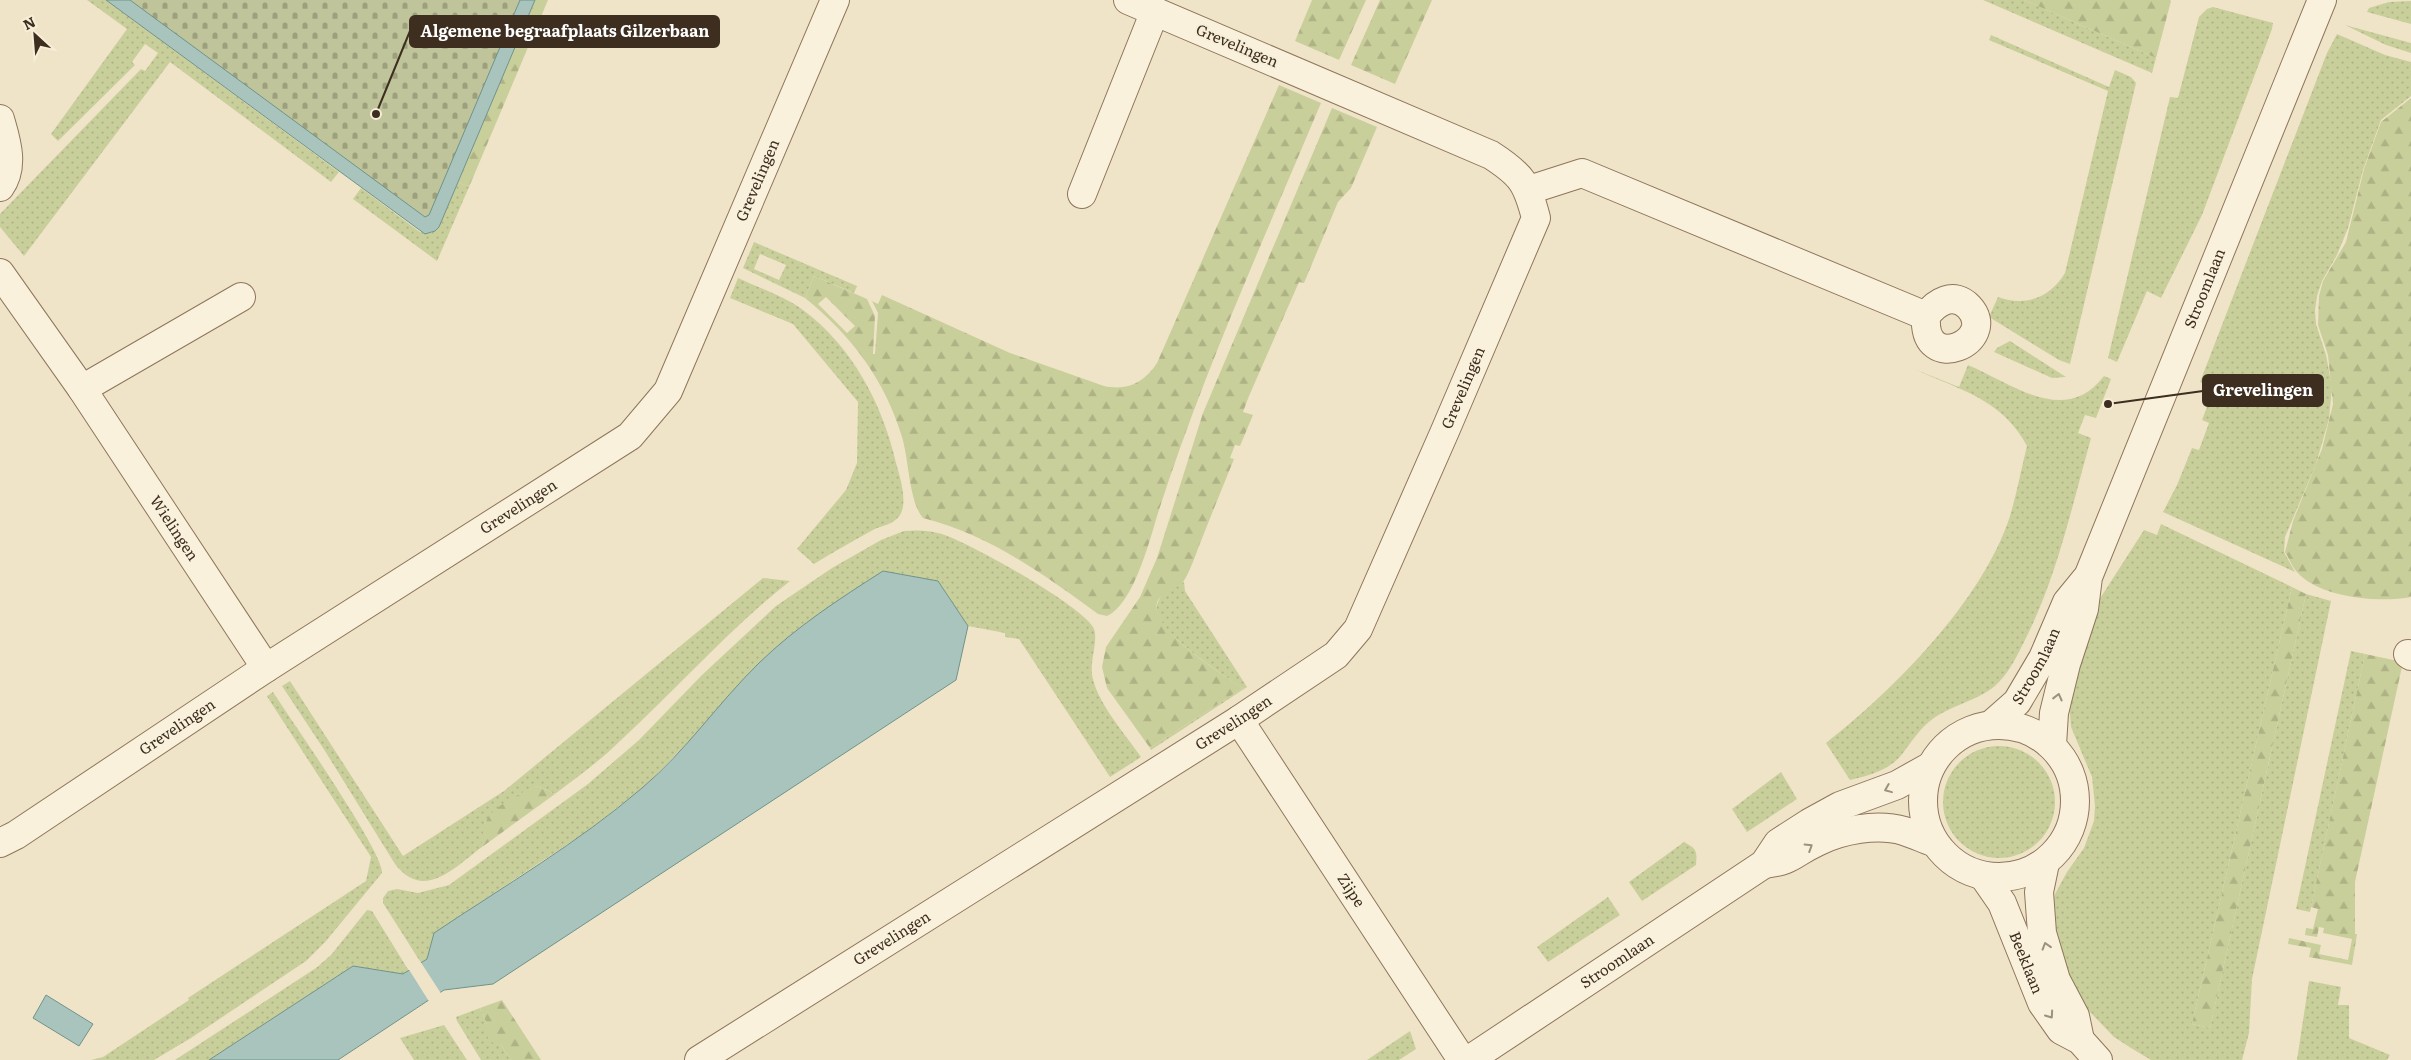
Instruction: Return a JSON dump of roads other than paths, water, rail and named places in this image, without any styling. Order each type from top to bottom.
[{"type":"street","name":"Grevelingen","points":[[0,843],[16,835],[266,668],[630,436],[668,392],[835,0]]},
{"type":"street","name":"Grevelingen","points":[[699,1060],[1239,720],[1336,654],[1358,628],[1446,431],[1536,218],[1529,190],[1514,170],[1491,155],[1128,0]]},
{"type":"street","name":"Stroomlaan","points":[[2052,745],[2054,713],[2066,664],[2084,609],[2088,576],[2322,0]]},
{"type":"street","points":[[1082,194],[1154,11]]},
{"type":"street","points":[[0,119],[10,152],[3,182],[0,187]]},
{"type":"street","points":[[1529,190],[1582,173],[1926,316]]},
{"type":"street","name":"Wielingen","points":[[0,273],[82,389],[266,668]]},
{"type":"street","points":[[82,389],[242,297]]},
{"type":"street","name":"Stroomlaan","points":[[1992,724],[2017,702],[2043,658],[2067,602],[2088,576]]},
{"type":"street","name":"Zijpe","points":[[1239,720],[1462,1060]]},
{"type":"street","points":[[1992,724],[2024,727],[2052,745],[2071,772],[2076,805],[2067,837],[2045,862],[2015,876],[1984,877],[1955,865],[1933,842],[1922,814],[1924,782],[1938,753],[1962,733],[1992,724]]},
{"type":"street","name":"Stroomlaan","points":[[1469,1060],[1764,864],[1778,843],[1809,823],[1840,806],[1898,785],[1931,766]]},
{"type":"street","name":"Stroomlaan","points":[[1764,864],[1785,862],[1817,842],[1842,832],[1869,828],[1902,830],[1933,842]]},
{"type":"street","name":"Beeklaan","points":[[2045,862],[2039,892],[2042,933],[2056,980],[2075,1016],[2080,1040]]},
{"type":"street","name":"Beeklaan","points":[[1984,877],[2002,903],[2042,1003],[2061,1030],[2080,1040],[2098,1060]]},
{"type":"water","points":[[106,0],[130,0],[425,217],[429,215],[520,0],[535,0],[439,227],[435,231],[425,234]]},
{"type":"water","points":[[883,571],[938,581],[968,626],[956,680],[493,984],[444,990],[338,1060],[209,1060],[353,966],[403,974],[427,959],[434,933],[567,846],[618,808],[658,774],[688,743],[744,678],[773,650],[818,614]]},
{"type":"water","points":[[46,995],[93,1024],[79,1046],[33,1018]]},
{"type":"place","name":"Algemene begraafplaats Gilzerbaan","points":[[376,114]]},
{"type":"place","name":"Grevelingen","points":[[2108,404]]}]
